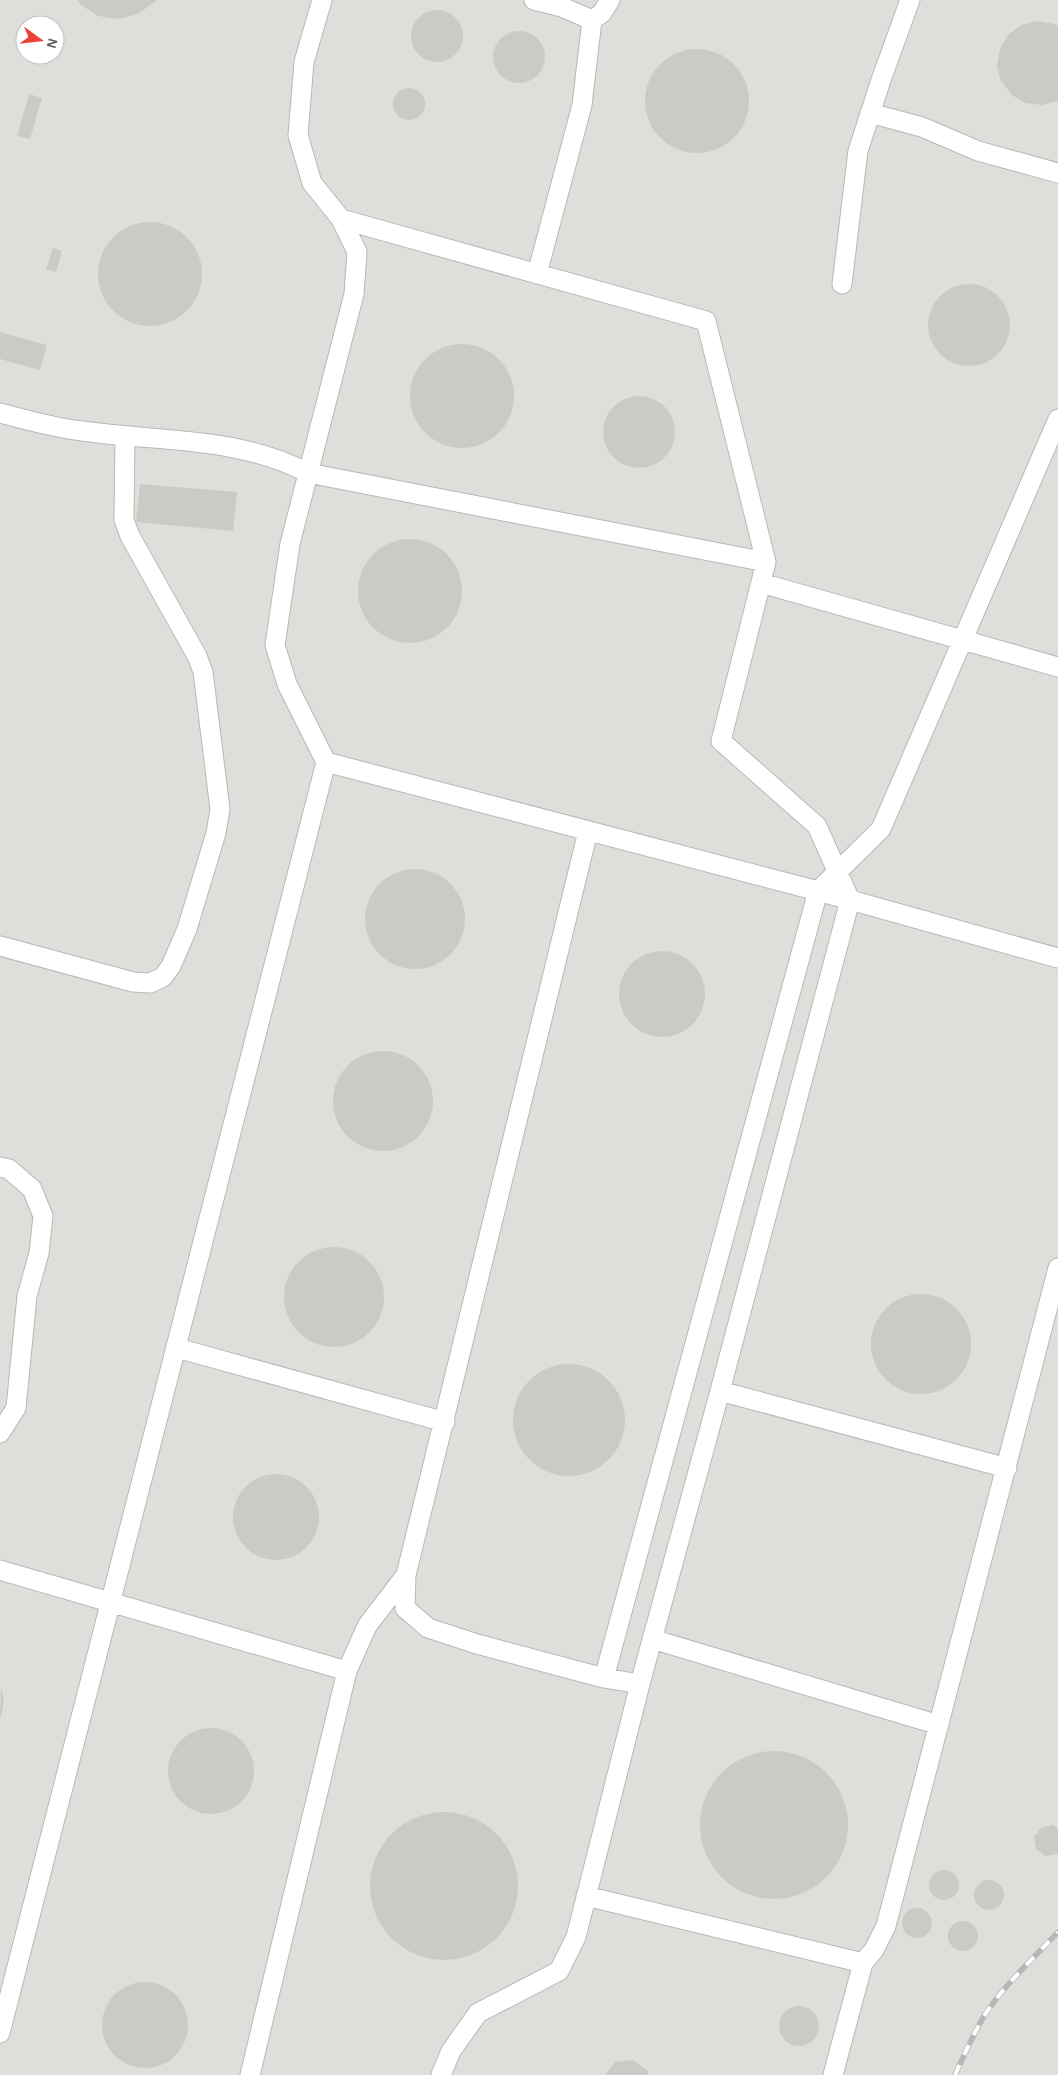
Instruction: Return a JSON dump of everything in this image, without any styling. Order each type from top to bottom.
[{"type":"street","points":[[0,2034],[326,762],[287,684],[275,644],[290,544],[354,294],[357,252],[341,219],[312,183],[298,135],[304,62],[322,0]]},
{"type":"street","points":[[534,0],[562,7],[592,20]]},
{"type":"street","points":[[537,274],[582,106],[592,20],[602,13],[610,0]]},
{"type":"street","points":[[842,284],[858,150],[910,0]]},
{"type":"street","points":[[870,113],[922,127],[978,150],[1058,173]]},
{"type":"street","points":[[341,219],[706,320],[766,562],[721,741],[817,826],[850,900],[640,1684],[576,1937],[559,1971],[478,2013],[451,2050],[441,2075]]},
{"type":"street","points":[[0,414],[81,431],[242,448],[289,463],[308,472],[766,562]]},
{"type":"street","points":[[604,1678],[818,891],[881,829],[1058,419]]},
{"type":"street","points":[[0,946],[133,982],[150,983],[163,977],[172,966],[187,928],[216,833],[220,809],[202,672],[192,648],[130,536],[124,520],[125,436]]},
{"type":"street","points":[[761,583],[1058,667]]},
{"type":"street","points":[[326,762],[818,891],[1058,958]]},
{"type":"street","points":[[588,831],[445,1422],[406,1575],[405,1608],[428,1628],[477,1644],[604,1678],[640,1684]]},
{"type":"street","points":[[0,1167],[10,1169],[32,1190],[43,1216],[38,1253],[27,1296],[16,1408],[0,1433]]},
{"type":"street","points":[[833,2075],[863,1963],[874,1950],[886,1926],[1058,1268]]},
{"type":"street","points":[[177,1348],[445,1422]]},
{"type":"street","points":[[720,1391],[1007,1468]]},
{"type":"street","points":[[0,1570],[347,1671]]},
{"type":"street","points":[[250,2075],[347,1671],[367,1626],[406,1575]]},
{"type":"street","points":[[652,1639],[939,1725]]},
{"type":"street","points":[[586,1896],[863,1963]]},
{"type":"shaded area","points":[[0,0],[1058,0],[1058,2075],[0,2075]]},
{"type":"building","points":[[77,0],[157,0],[138,14],[119,19],[98,16],[81,5]]},
{"type":"building","points":[[432,10],[442,10],[456,17],[463,31],[463,41],[456,55],[442,62],[432,62],[422,58],[415,51],[411,41],[411,31],[415,21],[422,14]]},
{"type":"building","points":[[1037,21],[1058,26],[1058,101],[1042,105],[1025,103],[1012,95],[1001,81],[997,66],[1000,49],[1008,35],[1021,25]]},
{"type":"building","points":[[514,31],[524,31],[538,38],[545,52],[545,62],[538,76],[524,83],[514,83],[504,79],[497,72],[493,62],[493,52],[497,42],[504,35]]},
{"type":"building","points":[[697,49],[717,53],[726,57],[734,64],[741,72],[745,81],[749,101],[745,121],[741,130],[734,138],[726,145],[717,149],[697,153],[677,149],[668,145],[660,138],[653,130],[649,121],[645,101],[649,81],[653,72],[660,64],[668,57],[677,53]]},
{"type":"building","points":[[409,88],[415,89],[420,93],[424,98],[424,110],[420,115],[415,119],[409,120],[403,119],[398,115],[394,110],[393,104],[394,98],[398,93],[403,89]]},
{"type":"building","points":[[29,94],[42,98],[30,139],[17,136]]},
{"type":"building","points":[[150,222],[170,226],[179,230],[187,237],[194,245],[198,254],[202,274],[198,294],[194,303],[187,311],[179,318],[170,322],[150,326],[130,322],[121,318],[113,311],[106,303],[102,294],[98,274],[102,254],[106,245],[113,237],[121,230],[130,226]]},
{"type":"building","points":[[53,248],[62,251],[56,272],[46,269]]},
{"type":"building","points":[[961,284],[977,284],[992,291],[1003,302],[1010,317],[1007,341],[998,354],[977,366],[961,366],[946,359],[935,348],[928,333],[928,317],[935,302],[946,291]]},
{"type":"building","points":[[0,332],[47,345],[40,370],[0,359]]},
{"type":"building","points":[[462,344],[482,348],[491,352],[499,359],[506,367],[510,376],[514,396],[510,416],[506,425],[499,433],[491,440],[482,444],[462,448],[442,444],[433,440],[425,433],[418,425],[414,416],[410,396],[414,376],[418,367],[425,359],[433,352],[442,348]]},
{"type":"building","points":[[639,396],[659,402],[669,412],[675,432],[669,452],[659,462],[639,468],[619,462],[609,452],[603,432],[609,412],[619,402]]},
{"type":"building","points":[[140,484],[237,492],[233,531],[136,522]]},
{"type":"building","points":[[410,539],[430,543],[439,547],[447,554],[454,562],[458,571],[462,591],[458,611],[454,620],[447,628],[439,635],[430,639],[410,643],[390,639],[381,635],[373,628],[366,620],[362,611],[358,591],[362,571],[366,562],[373,554],[381,547],[390,543]]},
{"type":"building","points":[[415,869],[434,873],[450,884],[461,900],[465,919],[461,938],[450,954],[434,965],[415,969],[396,965],[380,954],[369,938],[365,919],[369,900],[380,884],[396,873]]},
{"type":"building","points":[[662,951],[686,958],[698,970],[705,994],[698,1018],[686,1030],[662,1037],[638,1030],[626,1018],[619,994],[626,970],[638,958]]},
{"type":"building","points":[[383,1051],[402,1055],[418,1066],[429,1082],[433,1101],[429,1120],[418,1136],[402,1147],[383,1151],[364,1147],[348,1136],[337,1120],[333,1101],[337,1082],[348,1066],[364,1055]]},
{"type":"building","points":[[334,1247],[353,1251],[369,1262],[380,1278],[384,1297],[380,1316],[369,1332],[353,1343],[334,1347],[315,1343],[299,1332],[288,1316],[284,1297],[288,1278],[299,1262],[315,1251]]},
{"type":"building","points":[[921,1294],[931,1295],[949,1302],[963,1316],[970,1334],[970,1354],[963,1372],[949,1386],[931,1393],[921,1394],[911,1393],[893,1386],[879,1372],[872,1354],[871,1344],[872,1334],[879,1316],[893,1302],[911,1295]]},
{"type":"building","points":[[569,1364],[591,1368],[609,1380],[621,1398],[625,1420],[621,1442],[609,1460],[591,1472],[569,1476],[547,1472],[529,1460],[517,1442],[513,1420],[517,1398],[529,1380],[547,1368]]},
{"type":"building","points":[[276,1474],[300,1481],[312,1493],[319,1517],[312,1541],[300,1553],[276,1560],[252,1553],[240,1541],[233,1517],[240,1493],[252,1481]]},
{"type":"building","points":[[1,1688],[4,1700],[0,1717]]},
{"type":"building","points":[[211,1728],[235,1735],[247,1747],[254,1771],[247,1795],[235,1807],[211,1814],[187,1807],[175,1795],[168,1771],[175,1747],[187,1735]]},
{"type":"building","points":[[774,1751],[788,1752],[802,1757],[815,1763],[826,1773],[836,1784],[842,1797],[847,1811],[847,1839],[842,1853],[836,1866],[826,1877],[815,1887],[802,1893],[788,1898],[774,1899],[760,1898],[746,1893],[733,1887],[722,1877],[712,1866],[706,1853],[701,1839],[700,1825],[701,1811],[706,1797],[712,1784],[722,1773],[733,1763],[746,1757],[760,1752]]},
{"type":"building","points":[[444,1812],[458,1813],[472,1818],[485,1824],[496,1834],[506,1845],[512,1858],[517,1872],[517,1900],[512,1914],[506,1927],[496,1938],[485,1948],[472,1954],[458,1959],[444,1960],[430,1959],[416,1954],[403,1948],[392,1938],[382,1927],[376,1914],[371,1900],[370,1886],[371,1872],[376,1858],[382,1845],[392,1834],[403,1824],[416,1818],[430,1813]]},
{"type":"building","points":[[1053,1825],[1058,1829],[1058,1854],[1045,1856],[1036,1849],[1034,1837],[1042,1827]]},
{"type":"building","points":[[944,1870],[955,1874],[959,1885],[955,1896],[944,1900],[933,1896],[929,1885],[933,1874]]},
{"type":"building","points":[[989,1880],[1000,1884],[1004,1895],[1000,1906],[989,1910],[978,1906],[974,1895],[978,1884]]},
{"type":"building","points":[[917,1908],[928,1912],[932,1923],[928,1934],[917,1938],[906,1934],[902,1923],[906,1912]]},
{"type":"building","points":[[963,1921],[974,1925],[978,1936],[974,1947],[963,1951],[952,1947],[948,1936],[952,1925]]},
{"type":"building","points":[[145,1982],[169,1989],[181,2001],[188,2025],[181,2049],[169,2061],[145,2068],[121,2061],[109,2049],[102,2025],[109,2001],[121,1989]]},
{"type":"building","points":[[803,2006],[810,2009],[816,2015],[819,2026],[818,2034],[810,2043],[803,2046],[795,2046],[788,2043],[780,2034],[779,2022],[782,2015],[791,2007]]},
{"type":"building","points":[[633,2060],[648,2071],[648,2075],[605,2075],[615,2062]]},
{"type":"railway","points":[[955,2075],[984,2016],[1010,1983],[1058,1932]]}]
